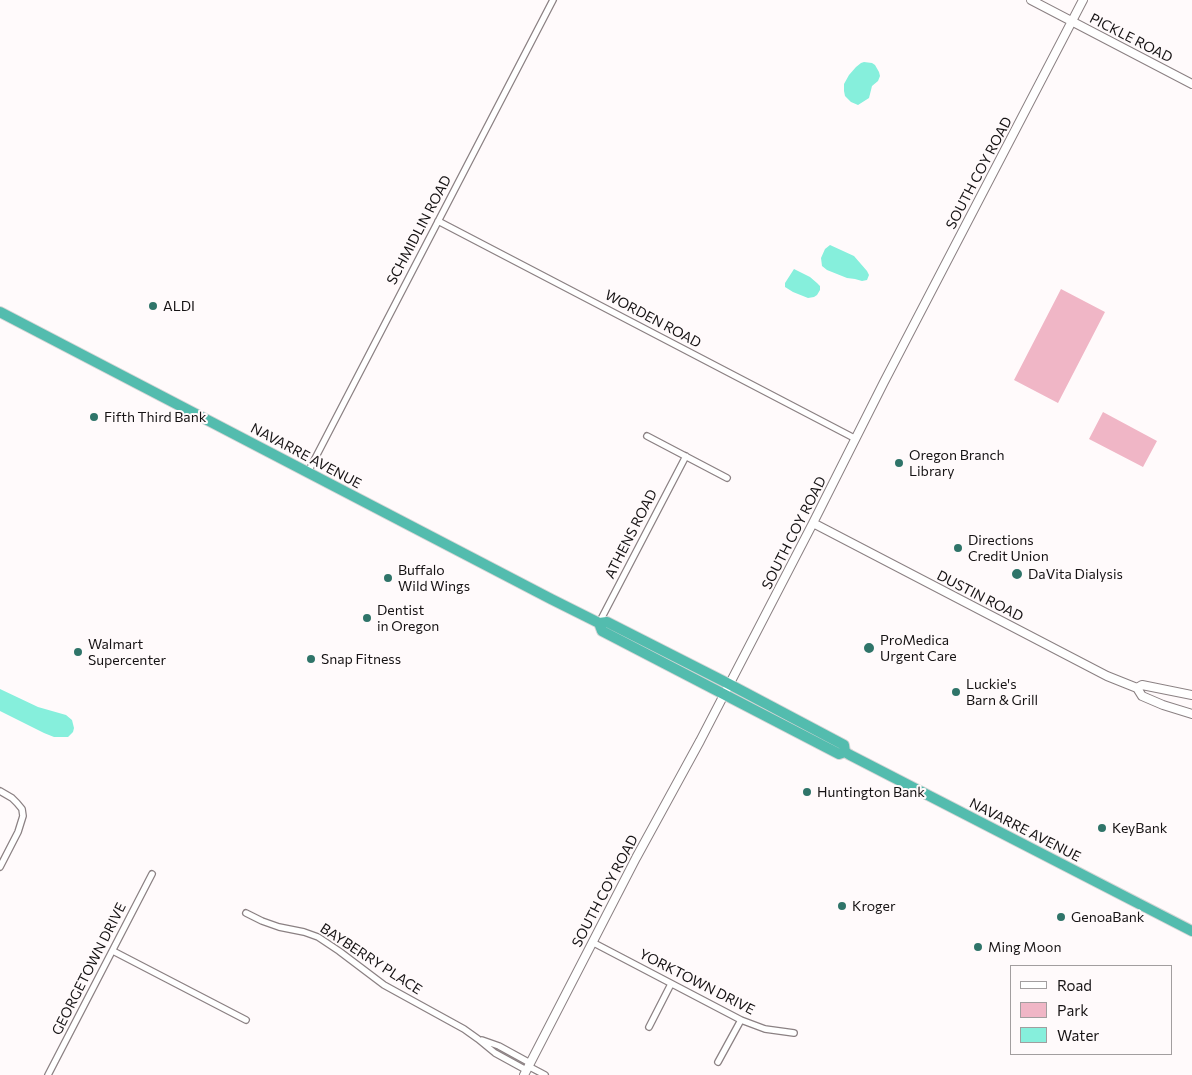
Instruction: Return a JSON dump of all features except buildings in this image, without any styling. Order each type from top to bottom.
[{"type":"highway","name":"NAVARRE AVENUE","points":[[0,312],[599,623],[607,622],[729,684],[844,745],[845,752]]},
{"type":"highway","name":"NAVARRE AVENUE","points":[[599,623],[602,631],[838,754],[845,752],[1192,932]]},
{"type":"highway","points":[[610,635],[612,632],[616,632],[629,638],[639,638]]},
{"type":"street","name":"SCHMIDLIN ROAD","points":[[308,472],[553,0]]},
{"type":"street","name":"PICKLE ROAD","points":[[1032,0],[1192,84]]},
{"type":"street","name":"SOUTH COY ROAD","points":[[527,1069],[641,847],[700,741],[1082,0]]},
{"type":"street","name":"WORDEN ROAD","points":[[438,221],[856,439]]},
{"type":"street","points":[[647,436],[727,478]]},
{"type":"street","name":"ATHENS ROAD","points":[[599,623],[686,456]]},
{"type":"street","name":"DUSTIN ROAD","points":[[813,523],[1107,676],[1137,688],[1142,696],[1192,714]]},
{"type":"street","name":"DUSTIN ROAD","points":[[1137,688],[1142,686],[1192,695]]},
{"type":"street","points":[[0,791],[12,798],[23,812],[20,828],[0,867]]},
{"type":"street","name":"GEORGETOWN DRIVE","points":[[48,1075],[152,874]]},
{"type":"street","name":"BAYBERRY PLACE","points":[[246,913],[279,927],[318,937],[384,986],[464,1029],[495,1053],[527,1069],[545,1075]]},
{"type":"street","name":"YORKTOWN DRIVE","points":[[592,942],[741,1020],[765,1029],[794,1033]]},
{"type":"street","points":[[113,951],[246,1020]]},
{"type":"street","points":[[649,1027],[671,984]]},
{"type":"street","points":[[718,1062],[741,1020]]},
{"type":"green space","points":[[1061,289],[1105,312],[1058,403],[1014,380]]},
{"type":"green space","points":[[1103,412],[1157,441],[1143,467],[1089,439]]},
{"type":"water","points":[[864,62],[875,65],[880,76],[878,81],[872,86],[869,98],[858,105],[851,102],[845,96],[844,84],[856,67]]},
{"type":"water","points":[[830,245],[854,256],[867,271],[869,275],[867,280],[847,278],[822,266],[821,258],[825,249]]},
{"type":"water","points":[[794,269],[810,277],[820,286],[817,295],[808,298],[785,287],[785,283]]},
{"type":"water","points":[[0,689],[38,707],[66,715],[72,720],[73,732],[68,737],[54,737],[0,711]]},
{"type":"place","name":"ALDI","points":[[153,306]]},
{"type":"place","name":"Fifth Third Bank","points":[[94,417]]},
{"type":"place","name":"Oregon Branch Library","points":[[899,463]]},
{"type":"place","name":"Directions Credit Union","points":[[958,548]]},
{"type":"place","name":"DaVita Dialysis","points":[[1017,574]]},
{"type":"place","name":"Buffalo Wild Wings","points":[[388,578]]},
{"type":"place","name":"Dentist in Oregon","points":[[367,618]]},
{"type":"place","name":"ProMedica Urgent Care","points":[[869,648]]},
{"type":"place","name":"Walmart Supercenter","points":[[78,652]]},
{"type":"place","name":"Snap Fitness","points":[[311,659]]},
{"type":"place","name":"Luckie's Barn & Grill","points":[[956,692]]},
{"type":"place","name":"Huntington Bank","points":[[807,792]]},
{"type":"place","name":"KeyBank","points":[[1102,828]]},
{"type":"place","name":"Kroger","points":[[842,906]]},
{"type":"place","name":"GenoaBank","points":[[1061,917]]},
{"type":"place","name":"Ming Moon","points":[[978,947]]}]
